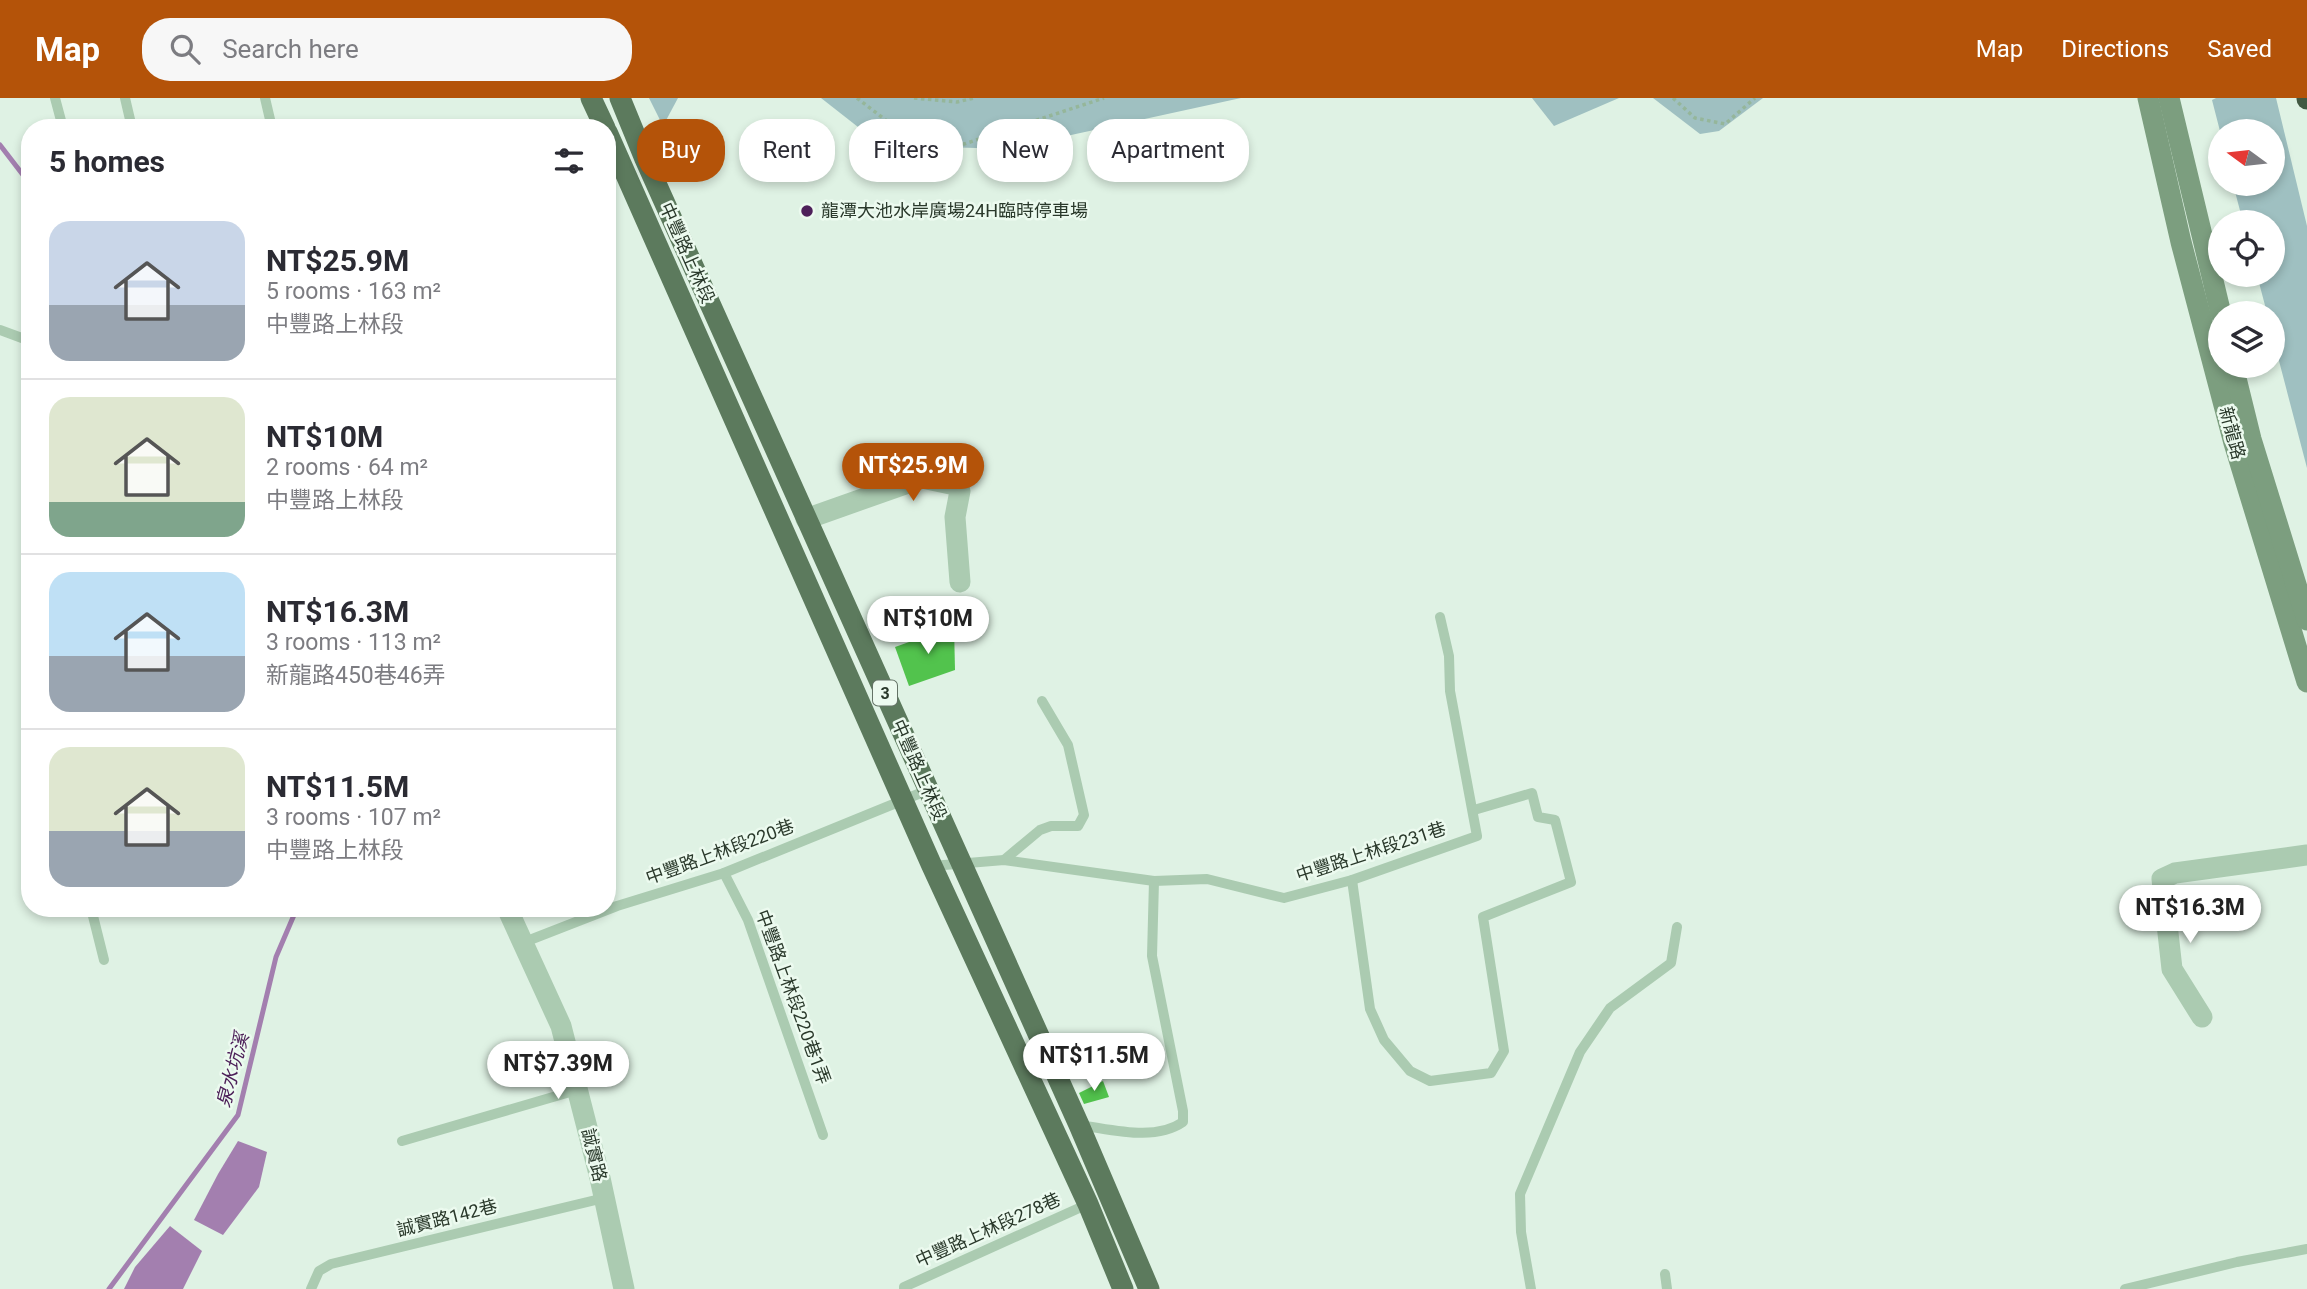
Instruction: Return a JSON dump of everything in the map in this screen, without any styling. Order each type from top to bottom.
[{"type":"main road","name":"中豐路上林段","points":[[591,98],[601,119]]},
{"type":"main road","name":"中豐路上林段","points":[[620,98],[637,139]]},
{"type":"main road","name":"中豐路上林段","points":[[616,166],[1088,1204],[1123,1289]]},
{"type":"main road","name":"中豐路上林段","points":[[655,182],[1079,1125],[1149,1289]]},
{"type":"street","name":"新龍路","points":[[2148,98],[2181,242],[2234,443],[2307,682]]},
{"type":"street","points":[[2169,98],[2218,301]]},
{"type":"street","name":"新龍路","points":[[2236,378],[2251,439],[2307,620]]},
{"type":"street","points":[[806,519],[922,478],[955,485],[960,491],[955,517],[960,582]]},
{"type":"street","points":[[2202,1017],[2172,969],[2162,879],[2175,873],[2307,855]]},
{"type":"street","name":"誠實路","points":[[511,917],[561,1026],[624,1289]]},
{"type":"lane","points":[[55,98],[60,119]]},
{"type":"lane","points":[[125,98],[130,119]]},
{"type":"lane","points":[[265,98],[270,119]]},
{"type":"lane","points":[[616,164],[637,160]]},
{"type":"lane","points":[[0,330],[21,338]]},
{"type":"lane","name":"中豐路上林段231巷","points":[[932,866],[1004,860],[1154,881],[1207,878],[1284,898],[1352,880],[1477,836],[1450,691],[1449,656],[1440,617]]},
{"type":"lane","points":[[1004,860],[1040,830],[1051,826],[1078,826],[1084,815],[1068,745],[1042,701]]},
{"type":"lane","name":"中豐路上林段220巷","points":[[616,906],[724,873],[929,790]]},
{"type":"lane","points":[[1352,880],[1370,1009],[1384,1040],[1410,1072],[1430,1081],[1491,1073],[1504,1051],[1483,917],[1571,882],[1555,820],[1538,817],[1532,793],[1474,810]]},
{"type":"lane","name":"中豐路上林段220巷1弄","points":[[724,873],[748,920],[823,1135]]},
{"type":"lane","points":[[1079,1125],[1138,1133],[1173,1129],[1182,1122],[1183,1111],[1152,956],[1154,881]]},
{"type":"lane","points":[[93,917],[104,960]]},
{"type":"lane","name":"中豐路上林段220巷","points":[[522,943],[589,917]]},
{"type":"lane","points":[[1531,1289],[1521,1232],[1520,1194],[1580,1052],[1610,1008],[1671,962],[1677,927]]},
{"type":"lane","points":[[402,1141],[578,1090]]},
{"type":"lane","name":"誠實路142巷","points":[[311,1289],[319,1272],[331,1264],[604,1198]]},
{"type":"lane","name":"中豐路上林段278巷","points":[[904,1289],[1088,1204]]},
{"type":"lane","points":[[2125,1289],[2237,1262],[2307,1249]]},
{"type":"lane","points":[[1665,1274],[1667,1289]]},
{"type":"path","points":[[857,98],[905,135],[964,144],[1101,98]]},
{"type":"path","points":[[914,98],[957,102],[974,98]]},
{"type":"path","points":[[1673,98],[1695,118],[1725,124],[1755,98]]},
{"type":"shaded area","points":[[649,98],[678,98],[667,119],[660,119]]},
{"type":"shaded area","points":[[821,98],[1241,98],[1145,119],[1087,119],[1087,132],[1073,135],[1073,119],[977,119],[977,148],[963,148],[963,119],[849,120]]},
{"type":"shaded area","points":[[1532,98],[1619,98],[1554,126]]},
{"type":"shaded area","points":[[1653,98],[1763,98],[1719,131],[1700,134]]},
{"type":"shaded area","points":[[2276,98],[2281,119],[2217,119],[2212,100]]},
{"type":"shaded area","points":[[2286,139],[2307,226],[2307,468],[2283,378],[2285,301],[2264,301],[2260,287],[2285,287],[2285,210],[2240,210],[2236,196],[2286,196]]},
{"type":"shaded area","points":[[238,1141],[267,1152],[259,1187],[223,1235],[194,1220]]},
{"type":"shaded area","points":[[170,1226],[202,1251],[183,1289],[124,1289],[135,1267]]},
{"type":"building","points":[[954,626],[955,670],[909,686],[895,647]]},
{"type":"building","points":[[1103,1081],[1109,1097],[1084,1104],[1079,1093]]},
{"type":"waterway","name":"泉水坑溪","points":[[0,145],[21,172]]},
{"type":"waterway","name":"泉水坑溪","points":[[109,1289],[238,1115],[276,957],[293,917]]},
{"type":"place","name":"龍潭大池水岸廣場24H臨時停車場","points":[[807,211]]}]
